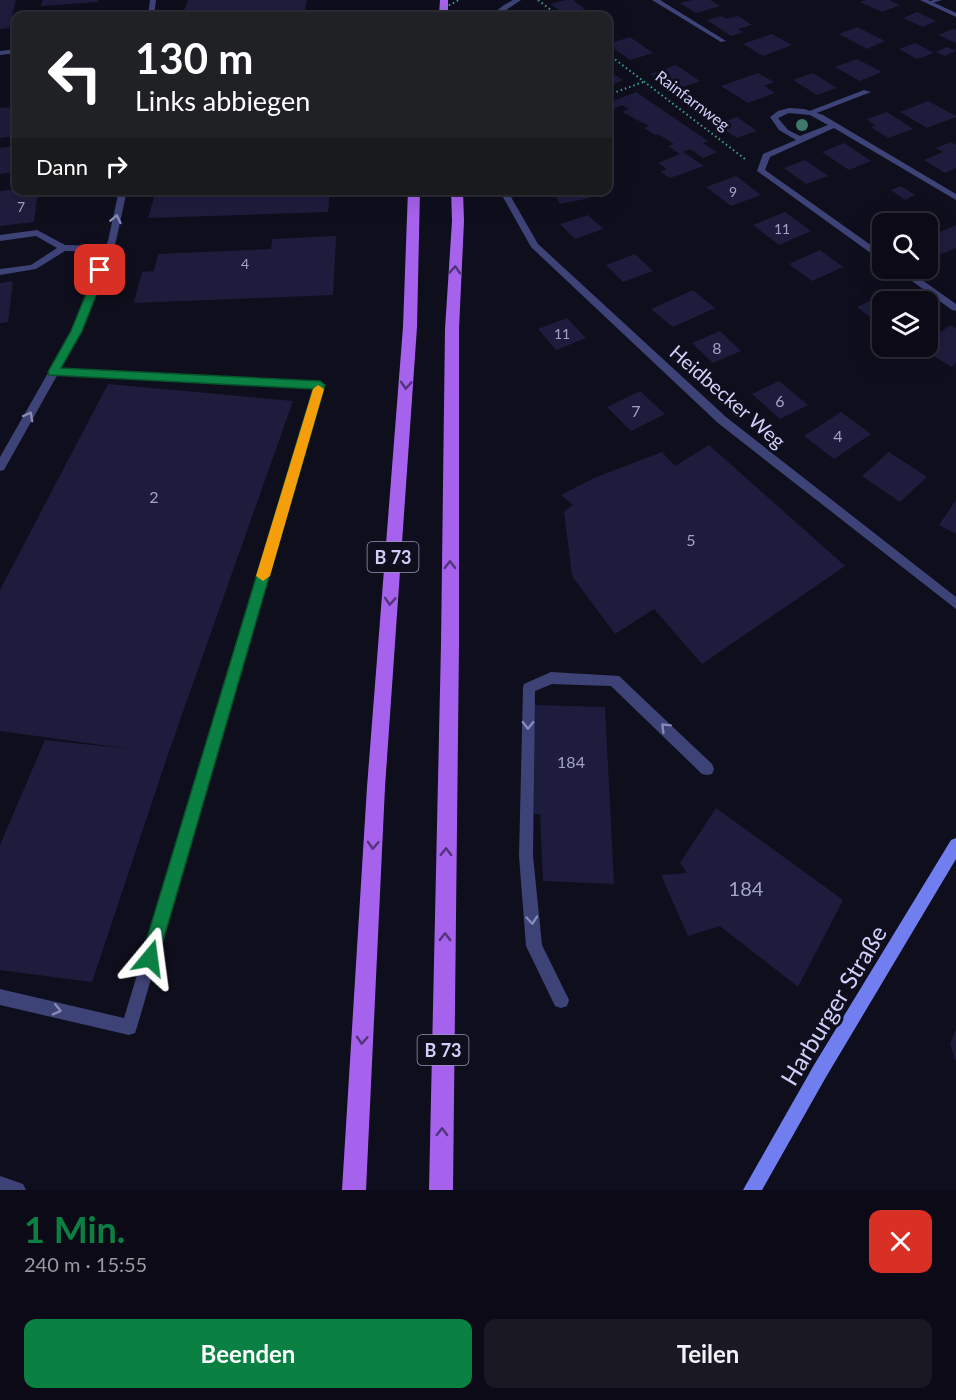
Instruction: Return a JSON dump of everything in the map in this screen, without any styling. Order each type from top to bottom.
[{"type":"main road","name":"B 73","points":[[354,1190],[376,787],[410,327],[414,195]]},
{"type":"main road","name":"B 73","points":[[441,1190],[450,644],[452,329],[458,221],[457,195]]},
{"type":"main road","name":"Harburger Straße","points":[[752,1190],[820,1071],[956,845]]},
{"type":"street","points":[[498,12],[518,0]]},
{"type":"street","points":[[655,0],[723,41]]},
{"type":"street","points":[[923,0],[956,15]]},
{"type":"street","points":[[931,3],[939,0]]},
{"type":"street","points":[[802,139],[777,126],[774,117],[781,111],[811,112],[867,92]]},
{"type":"street","points":[[811,112],[956,198]]},
{"type":"street","points":[[834,124],[766,156],[761,171],[872,250]]},
{"type":"street","points":[[0,467],[77,331],[108,249],[122,195]]},
{"type":"street","name":"Heidbecker Weg","points":[[506,195],[534,245],[722,420],[956,604]]},
{"type":"street","points":[[0,238],[37,233],[63,248],[108,249]]},
{"type":"street","points":[[0,272],[33,267],[63,248]]},
{"type":"street","points":[[914,279],[955,308]]},
{"type":"street","points":[[0,998],[129,1027],[320,385],[53,372]]},
{"type":"street","points":[[561,1000],[534,946],[526,856],[529,688],[551,678],[614,680],[706,769]]},
{"type":"street","points":[[0,1185],[17,1190]]},
{"type":"path","points":[[436,12],[459,0]]},
{"type":"path","points":[[537,0],[554,12]]},
{"type":"path","name":"Rainfarnweg","points":[[612,57],[761,171]]},
{"type":"path","points":[[612,93],[644,81]]},
{"type":"building","points":[[0,0],[16,0],[9,28],[0,29]]},
{"type":"building","points":[[43,0],[98,0],[98,2],[41,6]]},
{"type":"building","points":[[188,0],[307,0],[305,11],[184,12]]},
{"type":"building","points":[[573,0],[585,9],[562,12],[550,4]]},
{"type":"building","points":[[710,0],[720,6],[696,13],[680,3]]},
{"type":"building","points":[[889,0],[900,5],[882,12],[860,2]]},
{"type":"building","points":[[917,12],[936,21],[923,27],[903,18]]},
{"type":"building","points":[[722,16],[726,19],[738,16],[752,25],[738,29],[743,32],[731,36],[707,20]]},
{"type":"building","points":[[857,27],[885,41],[867,49],[839,34]]},
{"type":"building","points":[[956,30],[956,43],[938,35]]},
{"type":"building","points":[[772,34],[792,45],[763,56],[743,44]]},
{"type":"building","points":[[630,37],[653,53],[630,60],[612,47],[612,43]]},
{"type":"building","points":[[915,43],[934,53],[917,59],[899,49]]},
{"type":"building","points":[[947,47],[956,51],[945,56],[936,52]]},
{"type":"building","points":[[857,59],[882,72],[860,81],[835,67]]},
{"type":"building","points":[[676,65],[700,81],[674,90],[650,74]]},
{"type":"building","points":[[612,73],[623,80],[612,85]]},
{"type":"building","points":[[758,73],[774,82],[764,86],[775,93],[748,103],[721,86]]},
{"type":"building","points":[[813,73],[837,88],[817,95],[793,80]]},
{"type":"building","points":[[636,92],[708,141],[703,143],[717,152],[703,158],[690,149],[683,152],[704,166],[670,178],[661,172],[667,169],[658,163],[680,154],[668,146],[674,144],[658,134],[655,135],[644,128],[649,126],[622,112],[629,109],[622,105],[612,109],[612,101]]},
{"type":"building","points":[[928,101],[956,117],[927,128],[900,112]]},
{"type":"building","points":[[12,107],[12,136],[0,138],[0,108]]},
{"type":"building","points":[[887,112],[913,129],[888,138],[871,127],[876,126],[867,119]]},
{"type":"building","points":[[737,117],[757,131],[737,138],[716,124]]},
{"type":"building","points":[[951,142],[956,145],[956,168],[945,173],[924,160],[943,152],[936,148]]},
{"type":"building","points":[[844,143],[871,161],[849,170],[822,152]]},
{"type":"building","points":[[12,146],[12,172],[0,174],[0,148]]},
{"type":"building","points":[[805,160],[828,176],[806,184],[784,168]]},
{"type":"building","points":[[736,176],[761,195],[731,206],[706,187]]},
{"type":"building","points":[[901,186],[915,195],[905,200],[891,190]]},
{"type":"building","points":[[12,190],[12,195],[37,195],[34,222],[0,226],[0,191]]},
{"type":"building","points":[[155,195],[330,195],[328,212],[148,218]]},
{"type":"building","points":[[555,195],[588,195],[590,198],[560,204]]},
{"type":"building","points":[[785,212],[811,231],[779,245],[753,225]]},
{"type":"building","points":[[588,215],[603,229],[575,239],[560,224]]},
{"type":"building","points":[[956,225],[956,248],[938,255],[938,233]]},
{"type":"building","points":[[336,236],[333,295],[134,303],[142,272],[154,271],[158,254],[271,249],[272,239]]},
{"type":"building","points":[[820,250],[843,267],[812,281],[789,264]]},
{"type":"building","points":[[635,254],[653,271],[623,282],[606,265]]},
{"type":"building","points":[[13,281],[8,322],[0,323],[0,283]]},
{"type":"building","points":[[693,290],[715,308],[673,327],[651,309]]},
{"type":"building","points":[[872,300],[872,318],[857,307]]},
{"type":"building","points":[[567,318],[586,338],[556,350],[538,329]]},
{"type":"building","points":[[950,325],[956,328],[956,363],[952,367],[935,357],[938,357],[938,334]]},
{"type":"building","points":[[720,331],[741,351],[713,363],[692,343]]},
{"type":"building","points":[[779,381],[808,405],[780,419],[752,394]]},
{"type":"building","points":[[108,384],[293,401],[168,754],[92,982],[0,970],[0,845],[45,740],[131,749],[0,731],[0,590]]},
{"type":"building","points":[[640,391],[665,414],[631,431],[607,407]]},
{"type":"building","points":[[841,412],[871,434],[834,459],[804,436]]},
{"type":"building","points":[[709,445],[845,566],[702,664],[654,609],[615,634],[572,576],[564,512],[573,505],[561,495],[594,478],[662,452],[675,466]]},
{"type":"building","points":[[889,452],[927,477],[900,502],[862,476]]},
{"type":"building","points":[[956,500],[956,534],[939,525]]},
{"type":"building","points":[[534,705],[605,707],[614,884],[543,881],[540,814],[534,814]]},
{"type":"building","points":[[716,808],[843,900],[798,987],[720,926],[688,936],[661,875],[687,873],[680,863]]},
{"type":"building","points":[[956,1029],[956,1062],[950,1044]]},
{"type":"slow traffic","points":[[263,576],[318,389]]},
{"type":"route","points":[[100,270],[77,331],[53,372],[320,385],[150,958]]}]
